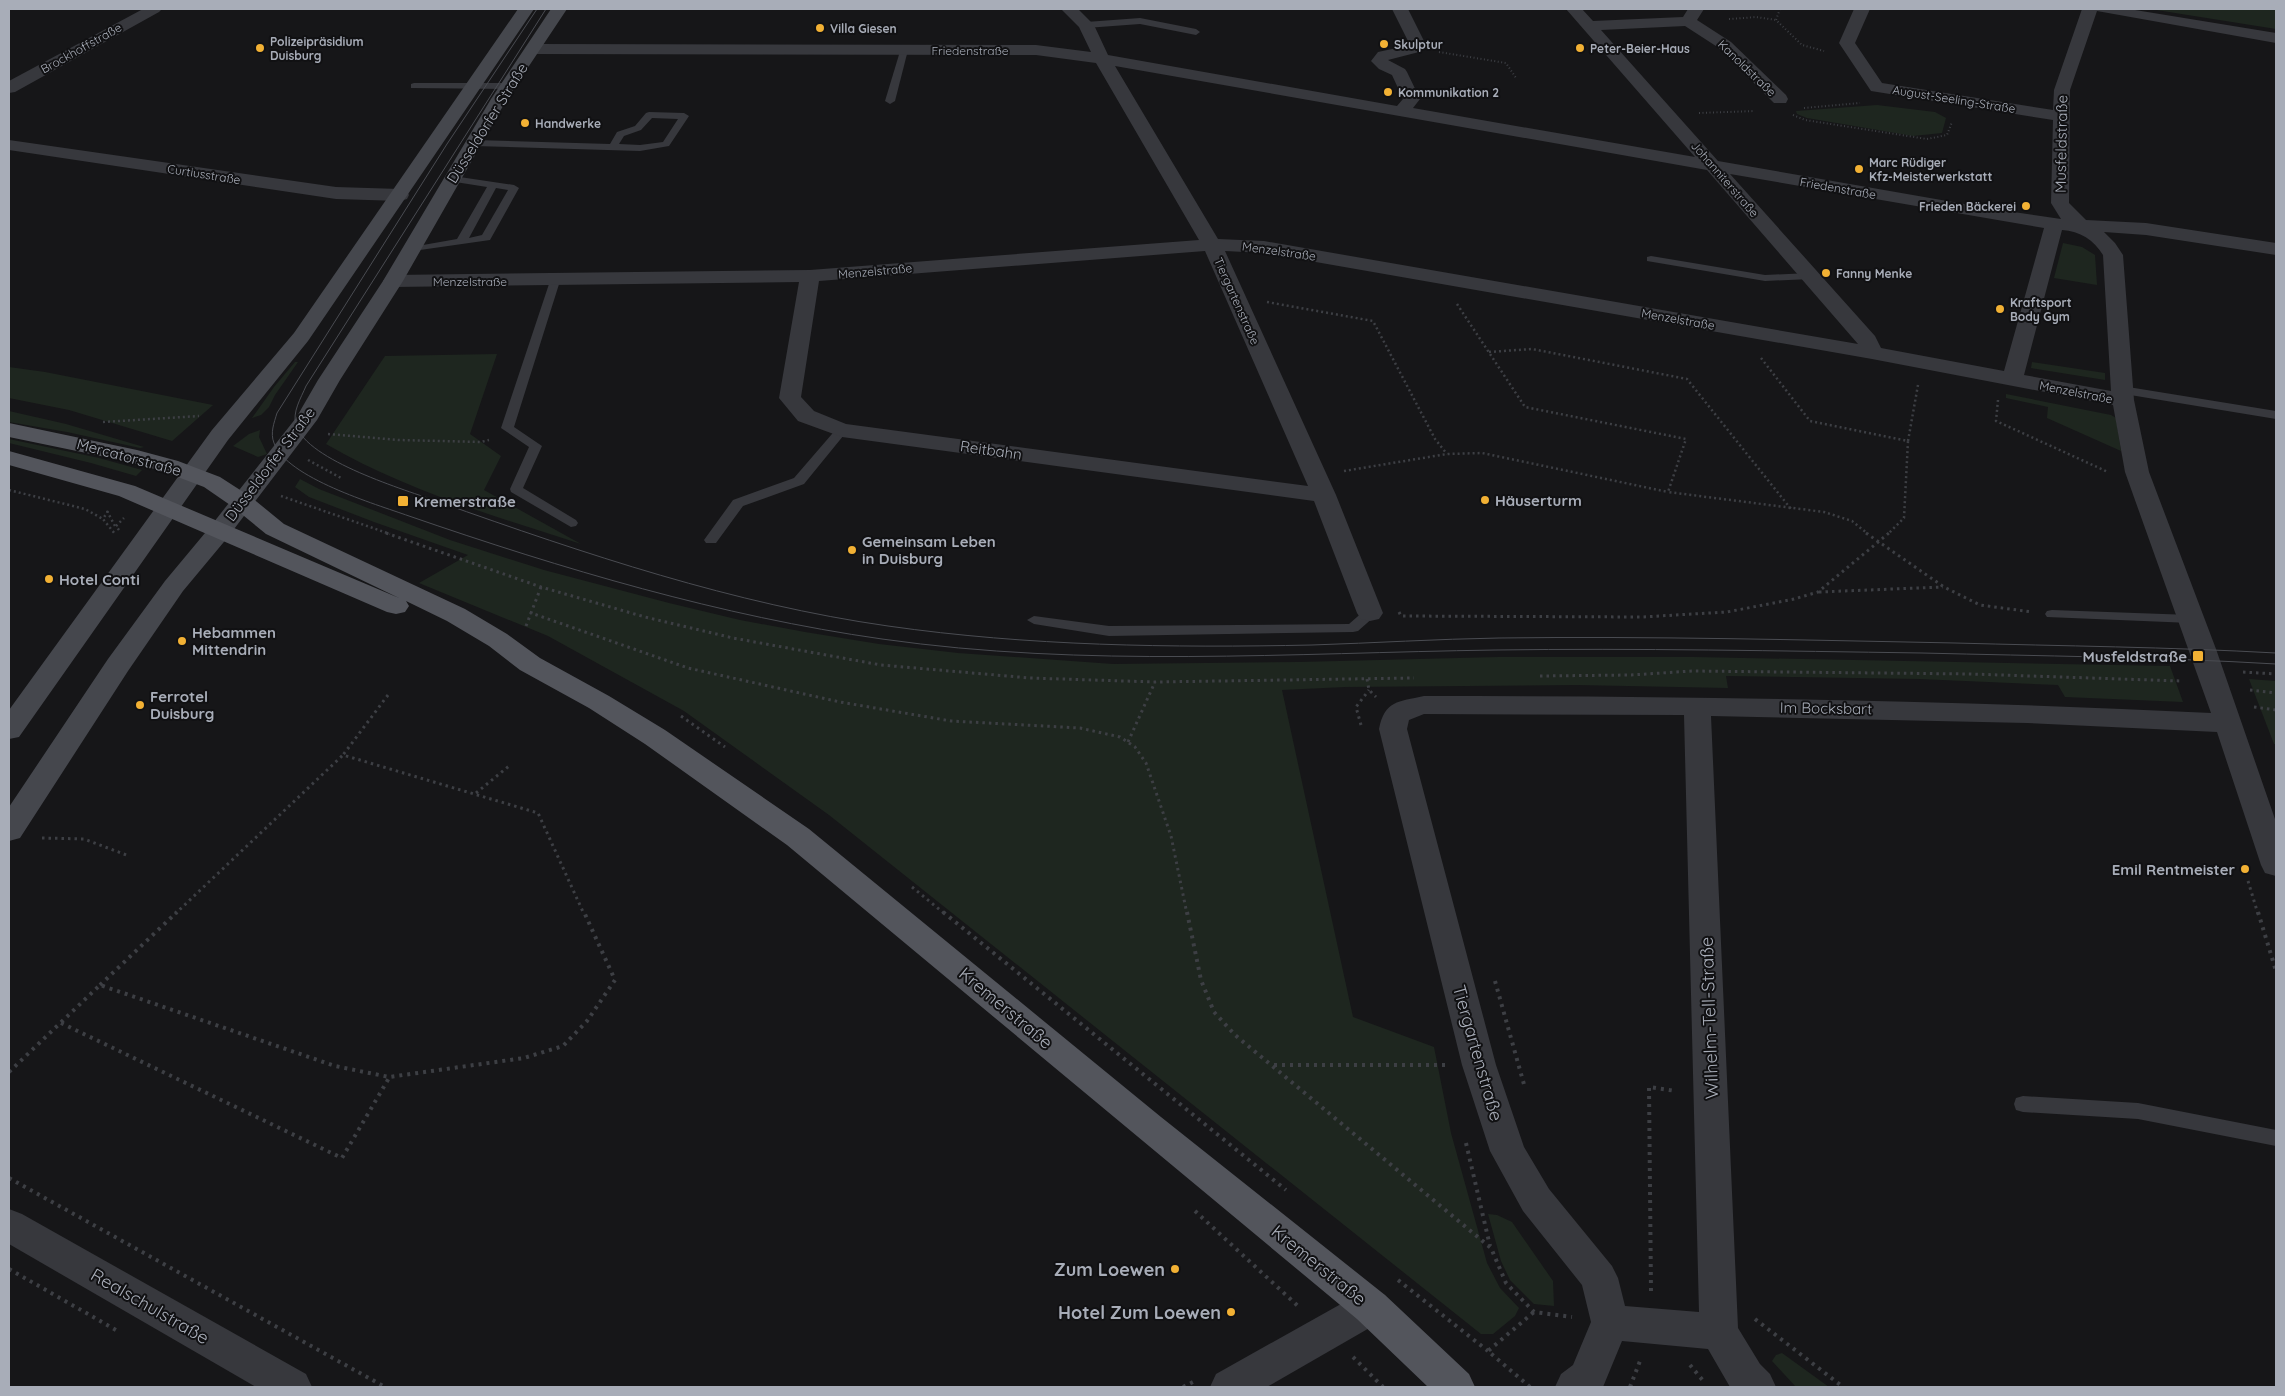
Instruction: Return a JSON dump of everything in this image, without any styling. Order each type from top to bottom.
[{"type":"main road","name":"Düsseldorfer Straße","points":[[9,730],[220,435],[301,337],[526,9]]},
{"type":"main road","name":"Düsseldorfer Straße","points":[[9,830],[118,665],[174,586],[219,532],[306,420],[329,380],[393,282],[410,250],[509,86],[559,9]]},
{"type":"main road","name":"Mercatorstraße","points":[[9,430],[92,446],[192,473],[212,482],[242,502]]},
{"type":"main road","name":"Mercatorstraße","points":[[9,458],[127,490],[219,532]]},
{"type":"main road","name":"Kremerstraße","points":[[242,502],[275,529],[456,615],[498,640],[530,664],[599,702],[655,738],[798,837],[1141,1121],[1371,1308],[1455,1387]]},
{"type":"main road","name":"Kremerstraße","points":[[219,532],[384,600],[486,649],[530,664]]},
{"type":"street","name":"Brockhoffstraße","points":[[9,88],[154,9]]},
{"type":"street","name":"Tiergartenstraße","points":[[1069,9],[1086,25],[1100,57],[1212,245],[1324,495],[1370,613]]},
{"type":"street","points":[[1400,9],[1416,41],[1414,49],[1384,55],[1379,61],[1399,72],[1412,99],[1402,111]]},
{"type":"street","name":"Johanniterstraße","points":[[1574,9],[1867,341],[1872,353]]},
{"type":"street","name":"August-Seeling-Straße","points":[[1862,9],[1847,43],[1877,87],[2062,116]]},
{"type":"street","name":"Musfeldstraße","points":[[2090,9],[2062,90],[2059,199],[2068,224],[2097,234],[2113,256],[2123,395],[2137,472],[2191,619],[2238,715],[2276,865]]},
{"type":"street","points":[[2103,9],[2276,38]]},
{"type":"street","name":"Kanoldstraße","points":[[1590,26],[1692,15],[1780,99]]},
{"type":"street","name":"Friedenstraße","points":[[533,49],[1036,50],[1100,57],[1993,215],[2068,224],[2146,229],[2276,249]]},
{"type":"street","name":"Curtiusstraße","points":[[9,145],[336,193],[400,195]]},
{"type":"street","points":[[2012,380],[2052,231],[2068,224]]},
{"type":"street","name":"Menzelstraße","points":[[393,282],[810,276],[1212,245],[1264,247],[1872,353],[2012,380],[2123,395]]},
{"type":"street","name":"Reitbahn","points":[[810,276],[790,398],[806,416],[842,430],[1324,495]]},
{"type":"street","name":"Tiergartenstraße","points":[[1424,705],[1407,709],[1396,715],[1393,729],[1479,1065],[1508,1151],[1536,1200],[1599,1278],[1610,1322]]},
{"type":"street","name":"Im Bocksbart","points":[[1424,705],[1696,705],[2238,715]]},
{"type":"street","name":"Wilhelm-Tell-Straße","points":[[1696,705],[1699,727],[1719,1332]]},
{"type":"street","name":"Realschulstraße","points":[[9,1225],[292,1387]]},
{"type":"street","points":[[1230,1387],[1371,1308]]},
{"type":"street","points":[[1575,1387],[1587,1378],[1610,1322],[1719,1332],[1746,1377],[1756,1387]]},
{"type":"lane","points":[[1086,25],[1140,21],[1196,32]]},
{"type":"lane","points":[[890,101],[904,50]]},
{"type":"lane","points":[[414,86],[509,86]]},
{"type":"lane","points":[[474,143],[640,148],[666,144],[684,116],[649,115],[638,128],[620,134],[613,147]]},
{"type":"lane","points":[[410,250],[486,238],[514,188],[453,179]]},
{"type":"lane","points":[[461,242],[493,185]]},
{"type":"lane","points":[[1651,259],[1764,278],[1810,276]]},
{"type":"lane","points":[[555,280],[507,428],[536,446],[516,489],[571,523]]},
{"type":"lane","points":[[2123,395],[2276,415]]},
{"type":"lane","points":[[711,540],[738,503],[799,481],[842,430]]},
{"type":"lane","points":[[1034,620],[1109,631],[1353,628],[1370,613]]},
{"type":"lane","points":[[2052,614],[2191,619]]},
{"type":"lane","points":[[2022,1104],[2138,1111],[2276,1138]]},
{"type":"path","points":[[1414,49],[1506,63],[1516,78]]},
{"type":"path","points":[[1780,99],[1785,109],[1805,120],[1927,139],[1947,135],[1950,131],[1957,100]]},
{"type":"path","points":[[1452,297],[1525,407],[1686,439],[1668,492]]},
{"type":"path","points":[[1267,302],[1373,321],[1435,439],[1447,454]]},
{"type":"path","points":[[1489,352],[1532,349],[1687,379],[1792,509]]},
{"type":"path","points":[[1760,356],[1810,421],[1908,441]]},
{"type":"path","points":[[1818,592],[1879,543],[1904,518],[1908,441],[1918,382]]},
{"type":"path","points":[[1998,397],[1996,421],[2111,474]]},
{"type":"path","points":[[100,423],[204,415]]},
{"type":"path","points":[[324,434],[399,440],[481,442]]},
{"type":"path","points":[[1338,472],[1447,454],[1482,453],[1668,492],[1824,512],[1852,521],[1879,543],[1944,587],[1980,605],[2052,614]]},
{"type":"path","points":[[307,459],[341,478]]},
{"type":"path","points":[[9,490],[85,508],[103,519]]},
{"type":"path","points":[[541,587],[531,613],[688,668],[849,703],[951,720],[1086,729],[1120,736],[1135,747],[1146,763],[1171,836],[1201,980],[1214,1012],[1235,1036],[1274,1065],[1491,1248],[1506,1283],[1534,1312],[1610,1322]]},
{"type":"path","points":[[1397,607],[1401,616],[1642,617],[1727,612],[1794,599],[1818,592],[1944,587]]},
{"type":"path","points":[[2236,672],[2276,674]]},
{"type":"path","points":[[2182,674],[2184,681]]},
{"type":"path","points":[[1128,742],[1155,682]]},
{"type":"path","points":[[9,1072],[343,755],[388,695]]},
{"type":"path","points":[[2238,715],[2276,710]]},
{"type":"path","points":[[100,985],[335,1066],[389,1077],[524,1058],[563,1046],[587,1021],[615,980],[538,813],[343,755]]},
{"type":"path","points":[[475,794],[509,766]]},
{"type":"path","points":[[40,838],[84,839],[129,856]]},
{"type":"path","points":[[61,1022],[342,1158],[389,1077]]},
{"type":"path","points":[[1274,1065],[1448,1065]]},
{"type":"path","points":[[9,1178],[292,1333],[385,1387]]},
{"type":"path","points":[[1191,1207],[1327,1332],[1383,1387]]},
{"type":"path","points":[[9,1269],[118,1331]]},
{"type":"path","points":[[1530,1387],[1488,1351],[1534,1312]]},
{"type":"path","points":[[1753,1318],[1844,1387]]},
{"type":"shaded area","points":[[2150,9],[2276,9],[2276,29]]},
{"type":"shaded area","points":[[1877,105],[1935,112],[1946,118],[1942,133],[1913,136],[1807,118],[1797,114],[1796,111]]},
{"type":"shaded area","points":[[2063,243],[2082,247],[2095,255],[2097,285],[2054,278]]},
{"type":"shaded area","points":[[497,354],[470,434],[501,456],[484,490],[581,544],[450,501],[387,475],[326,444],[385,356]]},
{"type":"shaded area","points":[[295,362],[298,362],[269,407],[261,415],[252,418],[274,387]]},
{"type":"shaded area","points":[[2032,362],[2105,373],[2105,380],[2031,368]]},
{"type":"shaded area","points":[[9,367],[45,372],[213,405],[172,441],[69,410],[9,398]]},
{"type":"shaded area","points":[[2006,394],[2111,415],[2116,418],[2121,451],[2047,418],[2048,407],[2006,398]]},
{"type":"shaded area","points":[[9,411],[66,424],[144,447],[140,448],[9,422]]},
{"type":"shaded area","points":[[260,430],[259,437],[267,454],[258,457],[233,446],[249,434]]},
{"type":"shaded area","points":[[9,439],[99,458],[142,470],[136,476],[9,443]]},
{"type":"shaded area","points":[[300,479],[319,489],[450,540],[544,570],[740,620],[879,644],[958,653],[1113,664],[1498,657],[1694,657],[2170,666],[2183,702],[2065,697],[2058,685],[1919,679],[1726,676],[1728,688],[1577,685],[1345,687],[1282,690],[1353,1017],[1434,1047],[1451,1133],[1487,1263],[1500,1288],[1519,1308],[1515,1316],[1493,1334],[1481,1334],[829,815],[684,711],[548,636],[419,583],[468,555],[309,497],[295,487]]},
{"type":"shaded area","points":[[2249,679],[2276,681],[2276,744],[2274,744]]},
{"type":"shaded area","points":[[1488,1214],[1497,1215],[1512,1222],[1553,1281],[1554,1306],[1534,1304],[1510,1280],[1501,1261]]},
{"type":"shaded area","points":[[1782,1353],[1829,1387],[1796,1387],[1772,1361],[1776,1355]]},
{"type":"tram line","points":[[537,9],[447,144],[277,413],[272,436],[282,456],[313,478],[355,497],[467,536],[642,589],[761,618],[882,639],[959,648],[1112,656],[1602,649],[1922,653],[2276,664]]},
{"type":"tram line","points":[[546,9],[306,386],[298,405],[295,415],[296,425],[304,438],[318,451],[337,462],[382,482],[549,540],[717,591],[773,605],[888,626],[993,638],[1153,646],[1312,645],[1499,638],[1670,638],[2116,647],[2276,653]]},
{"type":"place","name":"Villa Giesen","points":[[820,28]]},
{"type":"place","name":"Skulptur","points":[[1384,44]]},
{"type":"place","name":"Polizeipräsidium Duisburg","points":[[260,48]]},
{"type":"place","name":"Peter-Beier-Haus","points":[[1580,48]]},
{"type":"place","name":"Kommunikation 2","points":[[1388,92]]},
{"type":"place","name":"Handwerke","points":[[525,123]]},
{"type":"place","name":"Marc Rüdiger Kfz-Meisterwerkstatt","points":[[1859,169]]},
{"type":"place","name":"Frieden Bäckerei","points":[[2026,206]]},
{"type":"place","name":"Fanny Menke","points":[[1826,273]]},
{"type":"place","name":"Kraftsport Body Gym","points":[[2000,309]]},
{"type":"place","name":"Häuserturm","points":[[1485,500]]},
{"type":"place","name":"Kremerstraße","points":[[403,501]]},
{"type":"place","name":"Gemeinsam Leben in Duisburg","points":[[852,550]]},
{"type":"place","name":"Hotel Conti","points":[[49,579]]},
{"type":"place","name":"Hebammen Mittendrin","points":[[182,641]]},
{"type":"place","name":"Musfeldstraße","points":[[2198,656]]},
{"type":"place","name":"Ferrotel Duisburg","points":[[140,705]]},
{"type":"place","name":"Emil Rentmeister","points":[[2245,869]]},
{"type":"place","name":"Zum Loewen","points":[[1175,1269]]},
{"type":"place","name":"Hotel Zum Loewen","points":[[1231,1312]]}]
